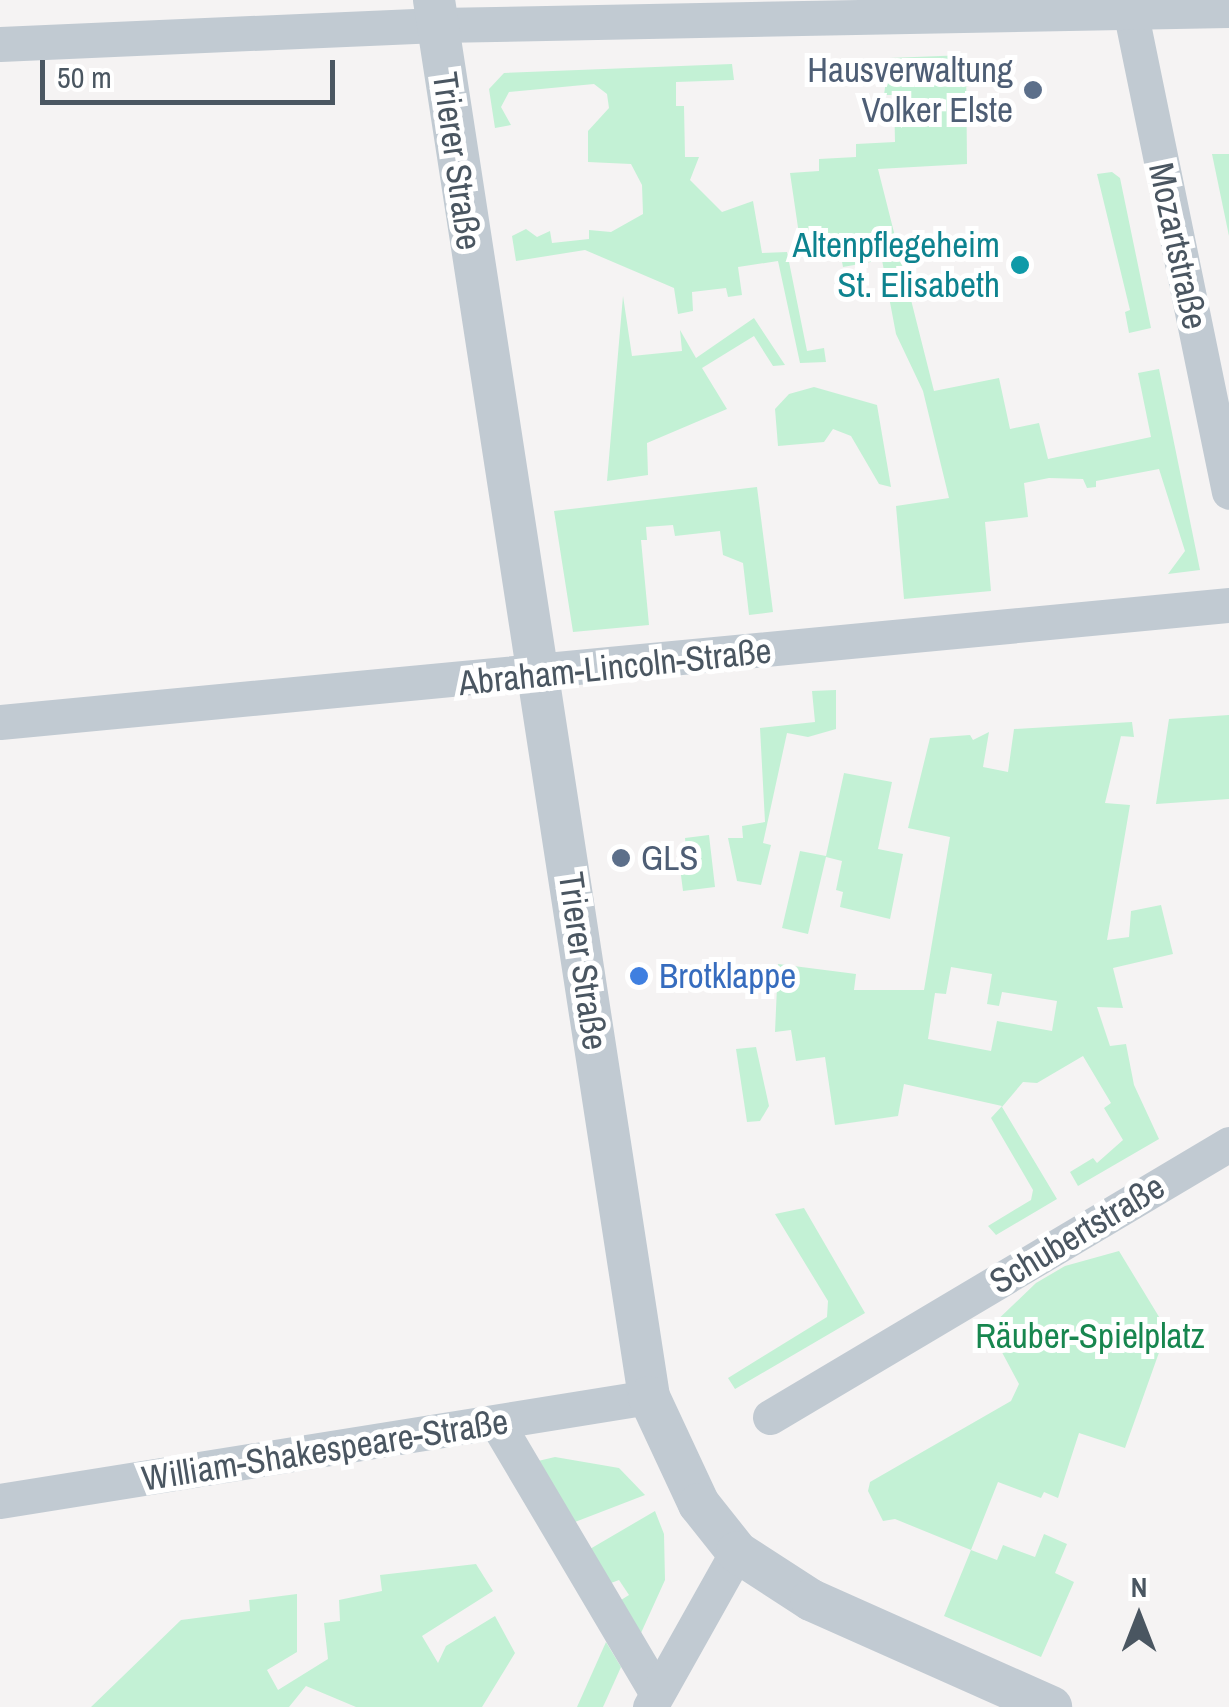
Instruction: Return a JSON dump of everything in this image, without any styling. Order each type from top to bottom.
[{"type":"street","points":[[0,44],[436,13],[1129,5],[1229,10]]},
{"type":"street","name":"Mozartstraße","points":[[1129,5],[1229,492]]},
{"type":"street","name":"Trierer Straße","points":[[436,13],[649,1397],[698,1504],[738,1552],[811,1600],[1051,1707]]},
{"type":"street","name":"Abraham-Lincoln-Straße","points":[[0,722],[540,676],[1229,606]]},
{"type":"street","name":"Schubertstraße","points":[[770,1417],[1229,1144]]},
{"type":"street","name":"William-Shakespeare-Straße","points":[[0,1501],[649,1397]]},
{"type":"street","points":[[496,1423],[653,1700]]},
{"type":"street","points":[[653,1700],[738,1552]]},
{"type":"green space","points":[[966,55],[967,164],[878,169],[934,391],[999,378],[1010,429],[1039,423],[1048,459],[1151,437],[1138,373],[1159,369],[1200,570],[1168,574],[1185,551],[1159,469],[1096,481],[1096,487],[1087,488],[1083,479],[1049,478],[1024,483],[1028,517],[985,522],[991,591],[904,599],[896,506],[949,498],[923,391],[896,334],[882,260],[843,267],[838,241],[801,248],[790,173],[819,171],[819,159],[856,157],[856,144],[895,142],[894,95],[884,95],[889,58]]},
{"type":"green space","points":[[732,64],[734,80],[676,82],[676,106],[684,106],[685,157],[699,157],[690,180],[722,212],[753,201],[762,253],[787,252],[807,351],[824,348],[826,362],[800,363],[778,261],[738,267],[742,295],[728,297],[726,288],[692,292],[693,311],[678,314],[674,288],[585,250],[516,261],[512,236],[526,229],[537,237],[550,231],[552,243],[589,239],[589,230],[611,232],[643,214],[642,185],[631,164],[588,162],[588,131],[609,108],[607,94],[594,84],[509,92],[501,107],[511,125],[495,128],[489,89],[504,73]]},
{"type":"green space","points":[[1212,154],[1229,154],[1229,236]]},
{"type":"green space","points":[[1112,172],[1120,178],[1151,328],[1129,333],[1125,312],[1130,310],[1097,174]]},
{"type":"green space","points":[[623,296],[632,356],[682,351],[680,330],[696,358],[754,318],[785,365],[773,366],[754,336],[702,368],[727,409],[647,443],[648,475],[607,481]]},
{"type":"green space","points":[[814,387],[877,405],[891,487],[879,484],[851,436],[833,429],[824,442],[778,446],[775,409],[789,394]]},
{"type":"green space","points":[[757,487],[773,612],[749,615],[743,563],[723,555],[720,531],[675,536],[673,525],[646,527],[647,540],[641,540],[649,625],[573,632],[554,511]]},
{"type":"green space","points":[[836,690],[836,729],[808,737],[787,733],[763,843],[771,845],[761,885],[737,881],[728,838],[743,838],[742,826],[765,822],[760,728],[815,722],[812,691]]},
{"type":"green space","points":[[1229,715],[1229,799],[1156,804],[1169,719]]},
{"type":"green space","points":[[1132,722],[1134,737],[1121,736],[1105,803],[1130,805],[1107,940],[1129,937],[1131,911],[1161,905],[1173,954],[1113,968],[1123,1008],[1097,1007],[1110,1046],[1126,1044],[1134,1085],[1159,1139],[1078,1186],[1070,1172],[1093,1158],[1097,1163],[1123,1140],[1104,1108],[1111,1103],[1083,1056],[1037,1083],[1023,1082],[1002,1107],[1057,1199],[996,1235],[988,1226],[1031,1200],[1033,1190],[991,1118],[1002,1106],[904,1084],[898,1116],[835,1125],[825,1057],[796,1061],[791,1030],[775,1032],[778,964],[856,974],[854,990],[924,990],[950,837],[908,828],[930,738],[970,735],[973,740],[989,732],[983,767],[1008,772],[1014,729]],"holes":[[[951,967],[992,974],[987,1004],[999,1006],[1002,992],[1057,1001],[1052,1031],[997,1021],[991,1051],[928,1039],[935,993],[946,994]]]},
{"type":"green space","points":[[844,773],[892,782],[878,849],[903,854],[890,919],[840,907],[843,892],[836,890],[842,861],[826,857],[808,934],[782,928],[800,851],[826,856]]},
{"type":"green space","points":[[709,835],[715,887],[683,891],[678,852],[686,851],[685,838]]},
{"type":"green space","points":[[756,1047],[769,1106],[760,1121],[747,1122],[736,1049]]},
{"type":"green space","points":[[804,1208],[865,1313],[735,1389],[728,1378],[827,1317],[828,1301],[775,1214]]},
{"type":"green space","name":"Räuber-Spielplatz","points":[[1119,1251],[1167,1330],[1125,1448],[1079,1433],[1058,1498],[1044,1492],[1041,1498],[998,1482],[971,1550],[895,1519],[883,1521],[868,1491],[870,1482],[1011,1401],[1019,1384],[989,1328],[1036,1283],[1065,1266]]},
{"type":"green space","points":[[555,1457],[619,1468],[645,1495],[575,1522],[538,1461]]},
{"type":"green space","points":[[655,1511],[664,1534],[665,1580],[641,1633],[621,1600],[629,1595],[619,1580],[611,1583],[590,1549]]},
{"type":"green space","points":[[1044,1534],[1067,1544],[1055,1573],[1074,1582],[1041,1657],[944,1616],[971,1550],[997,1560],[1003,1545],[1035,1557]]},
{"type":"green space","points":[[476,1564],[493,1591],[422,1636],[438,1663],[446,1646],[495,1616],[515,1653],[482,1707],[356,1707],[306,1686],[289,1707],[91,1707],[181,1620],[250,1611],[249,1600],[297,1594],[297,1652],[267,1670],[278,1690],[328,1659],[324,1623],[340,1621],[339,1600],[382,1591],[380,1575]]},
{"type":"green space","points":[[606,1642],[621,1667],[603,1707],[577,1707]]},
{"type":"place","name":"Hausverwaltung Volker Elste","points":[[1033,90]]},
{"type":"place","name":"Altenpflegeheim St. Elisabeth","points":[[1020,265]]},
{"type":"place","name":"GLS","points":[[621,858]]},
{"type":"place","name":"Brotklappe","points":[[639,976]]}]
